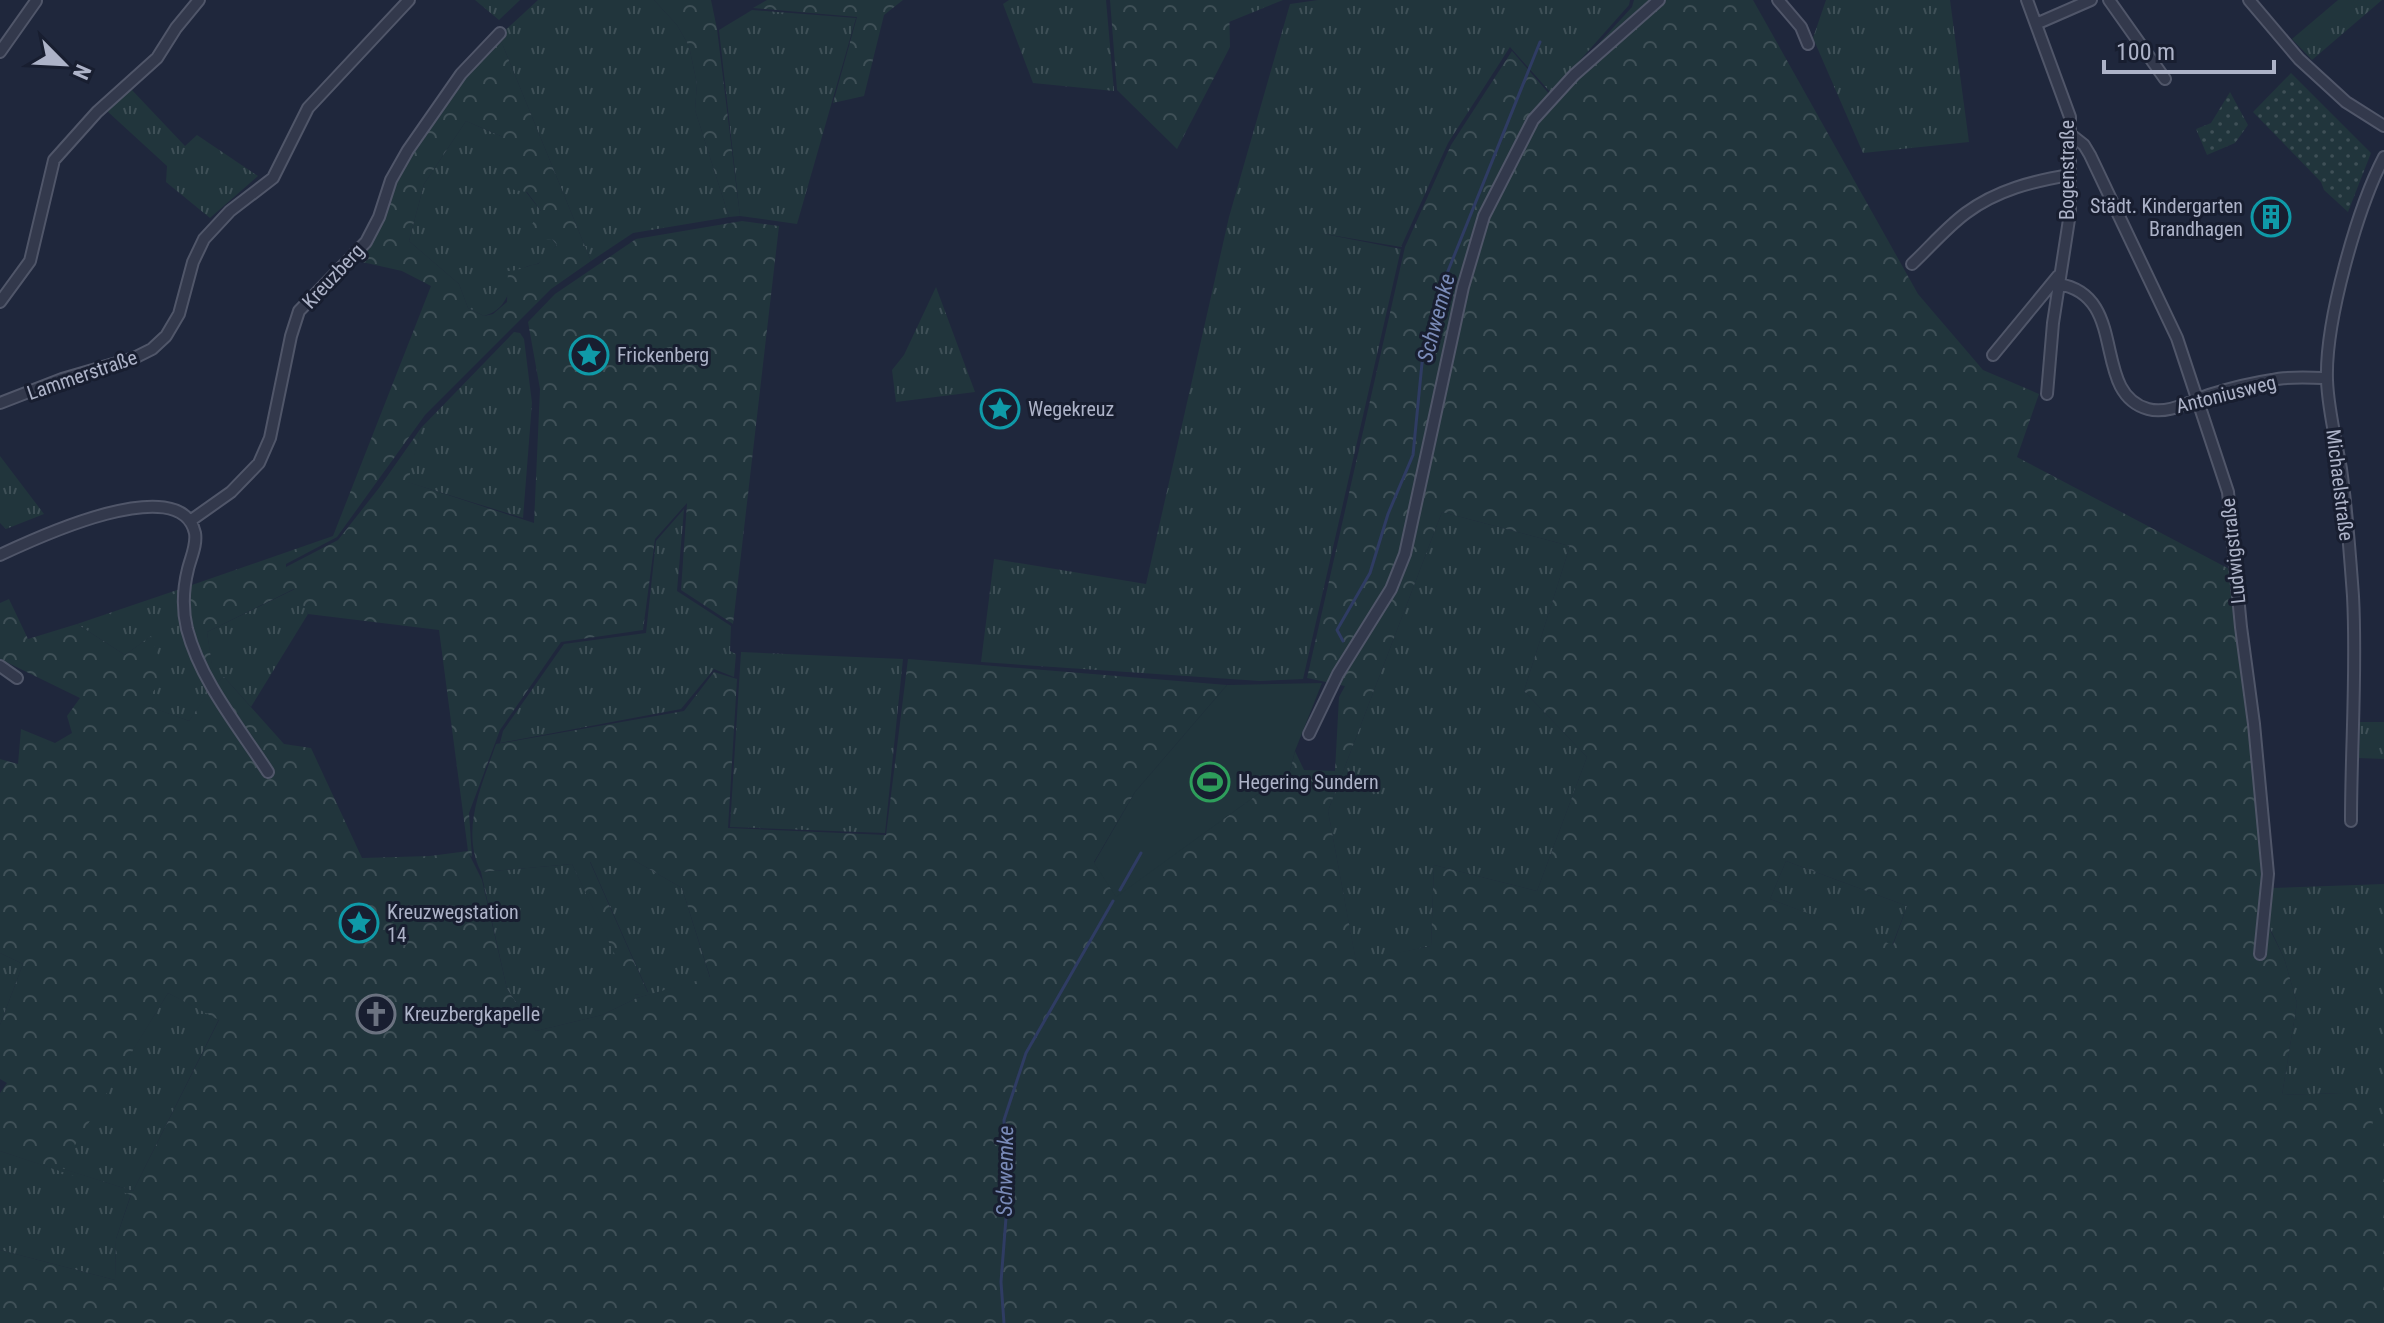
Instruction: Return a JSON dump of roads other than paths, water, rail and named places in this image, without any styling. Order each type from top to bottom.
[{"type":"street","points":[[0,302],[30,261],[54,160],[97,112],[157,58],[199,0]]},
{"type":"street","name":"Lammerstraße","points":[[0,403],[62,379],[134,358],[166,336],[179,314],[193,262],[204,239],[218,221],[273,178],[308,108],[409,0]]},
{"type":"street","points":[[1309,734],[1338,674],[1391,589],[1405,554],[1463,287],[1484,216],[1533,120],[1574,75],[1659,0]]},
{"type":"street","points":[[1778,0],[1801,27],[1808,44]]},
{"type":"street","name":"Bogenstraße","points":[[2027,0],[2070,117],[2070,213],[2059,279],[2047,394]]},
{"type":"street","points":[[2036,24],[2091,0]]},
{"type":"street","points":[[2109,0],[2165,79]]},
{"type":"street","points":[[2249,0],[2299,59],[2346,102],[2384,126]]},
{"type":"street","points":[[0,52],[36,1]]},
{"type":"street","name":"Kreuzberg","points":[[190,521],[231,492],[259,463],[270,438],[299,311],[366,242],[379,217],[395,171],[417,136],[461,74],[500,33]]},
{"type":"street","name":"Ludwigstraße","points":[[2070,134],[2084,145],[2090,155],[2177,338],[2228,492],[2268,874],[2260,954]]},
{"type":"street","name":"Michaelstraße","points":[[2351,821],[2352,595],[2341,470],[2327,378],[2333,316],[2343,277],[2362,212],[2384,157]]},
{"type":"street","points":[[1912,264],[1966,213],[1998,194],[2029,181],[2070,175]]},
{"type":"street","points":[[1993,355],[2059,279]]},
{"type":"street","name":"Antoniusweg","points":[[2059,279],[2095,306],[2108,338],[2118,382],[2125,395],[2155,410],[2276,379],[2327,378]]},
{"type":"street","points":[[0,555],[67,525],[137,507],[167,509],[190,521],[195,538],[183,604],[187,630],[197,662],[268,772]]},
{"type":"street","points":[[0,666],[17,678]]},
{"type":"waterway","name":"Schwemke","points":[[1343,641],[1337,630],[1370,573],[1388,514],[1413,455],[1423,353],[1446,276],[1540,42]]},
{"type":"waterway","name":"Schwemke","points":[[1120,890],[1141,853]]},
{"type":"waterway","name":"Schwemke","points":[[1004,1323],[1001,1282],[1007,1205],[1004,1120],[1026,1053],[1113,901]]},
{"type":"place","name":"Städt. Kindergarten Brandhagen","points":[[2271,217]]},
{"type":"place","name":"Frickenberg","points":[[589,355]]},
{"type":"place","name":"Wegekreuz","points":[[1000,409]]},
{"type":"place","name":"Hegering Sundern","points":[[1210,782]]},
{"type":"place","name":"Kreuzwegstation 14","points":[[359,923]]},
{"type":"place","name":"Kreuzbergkapelle","points":[[376,1014]]}]
